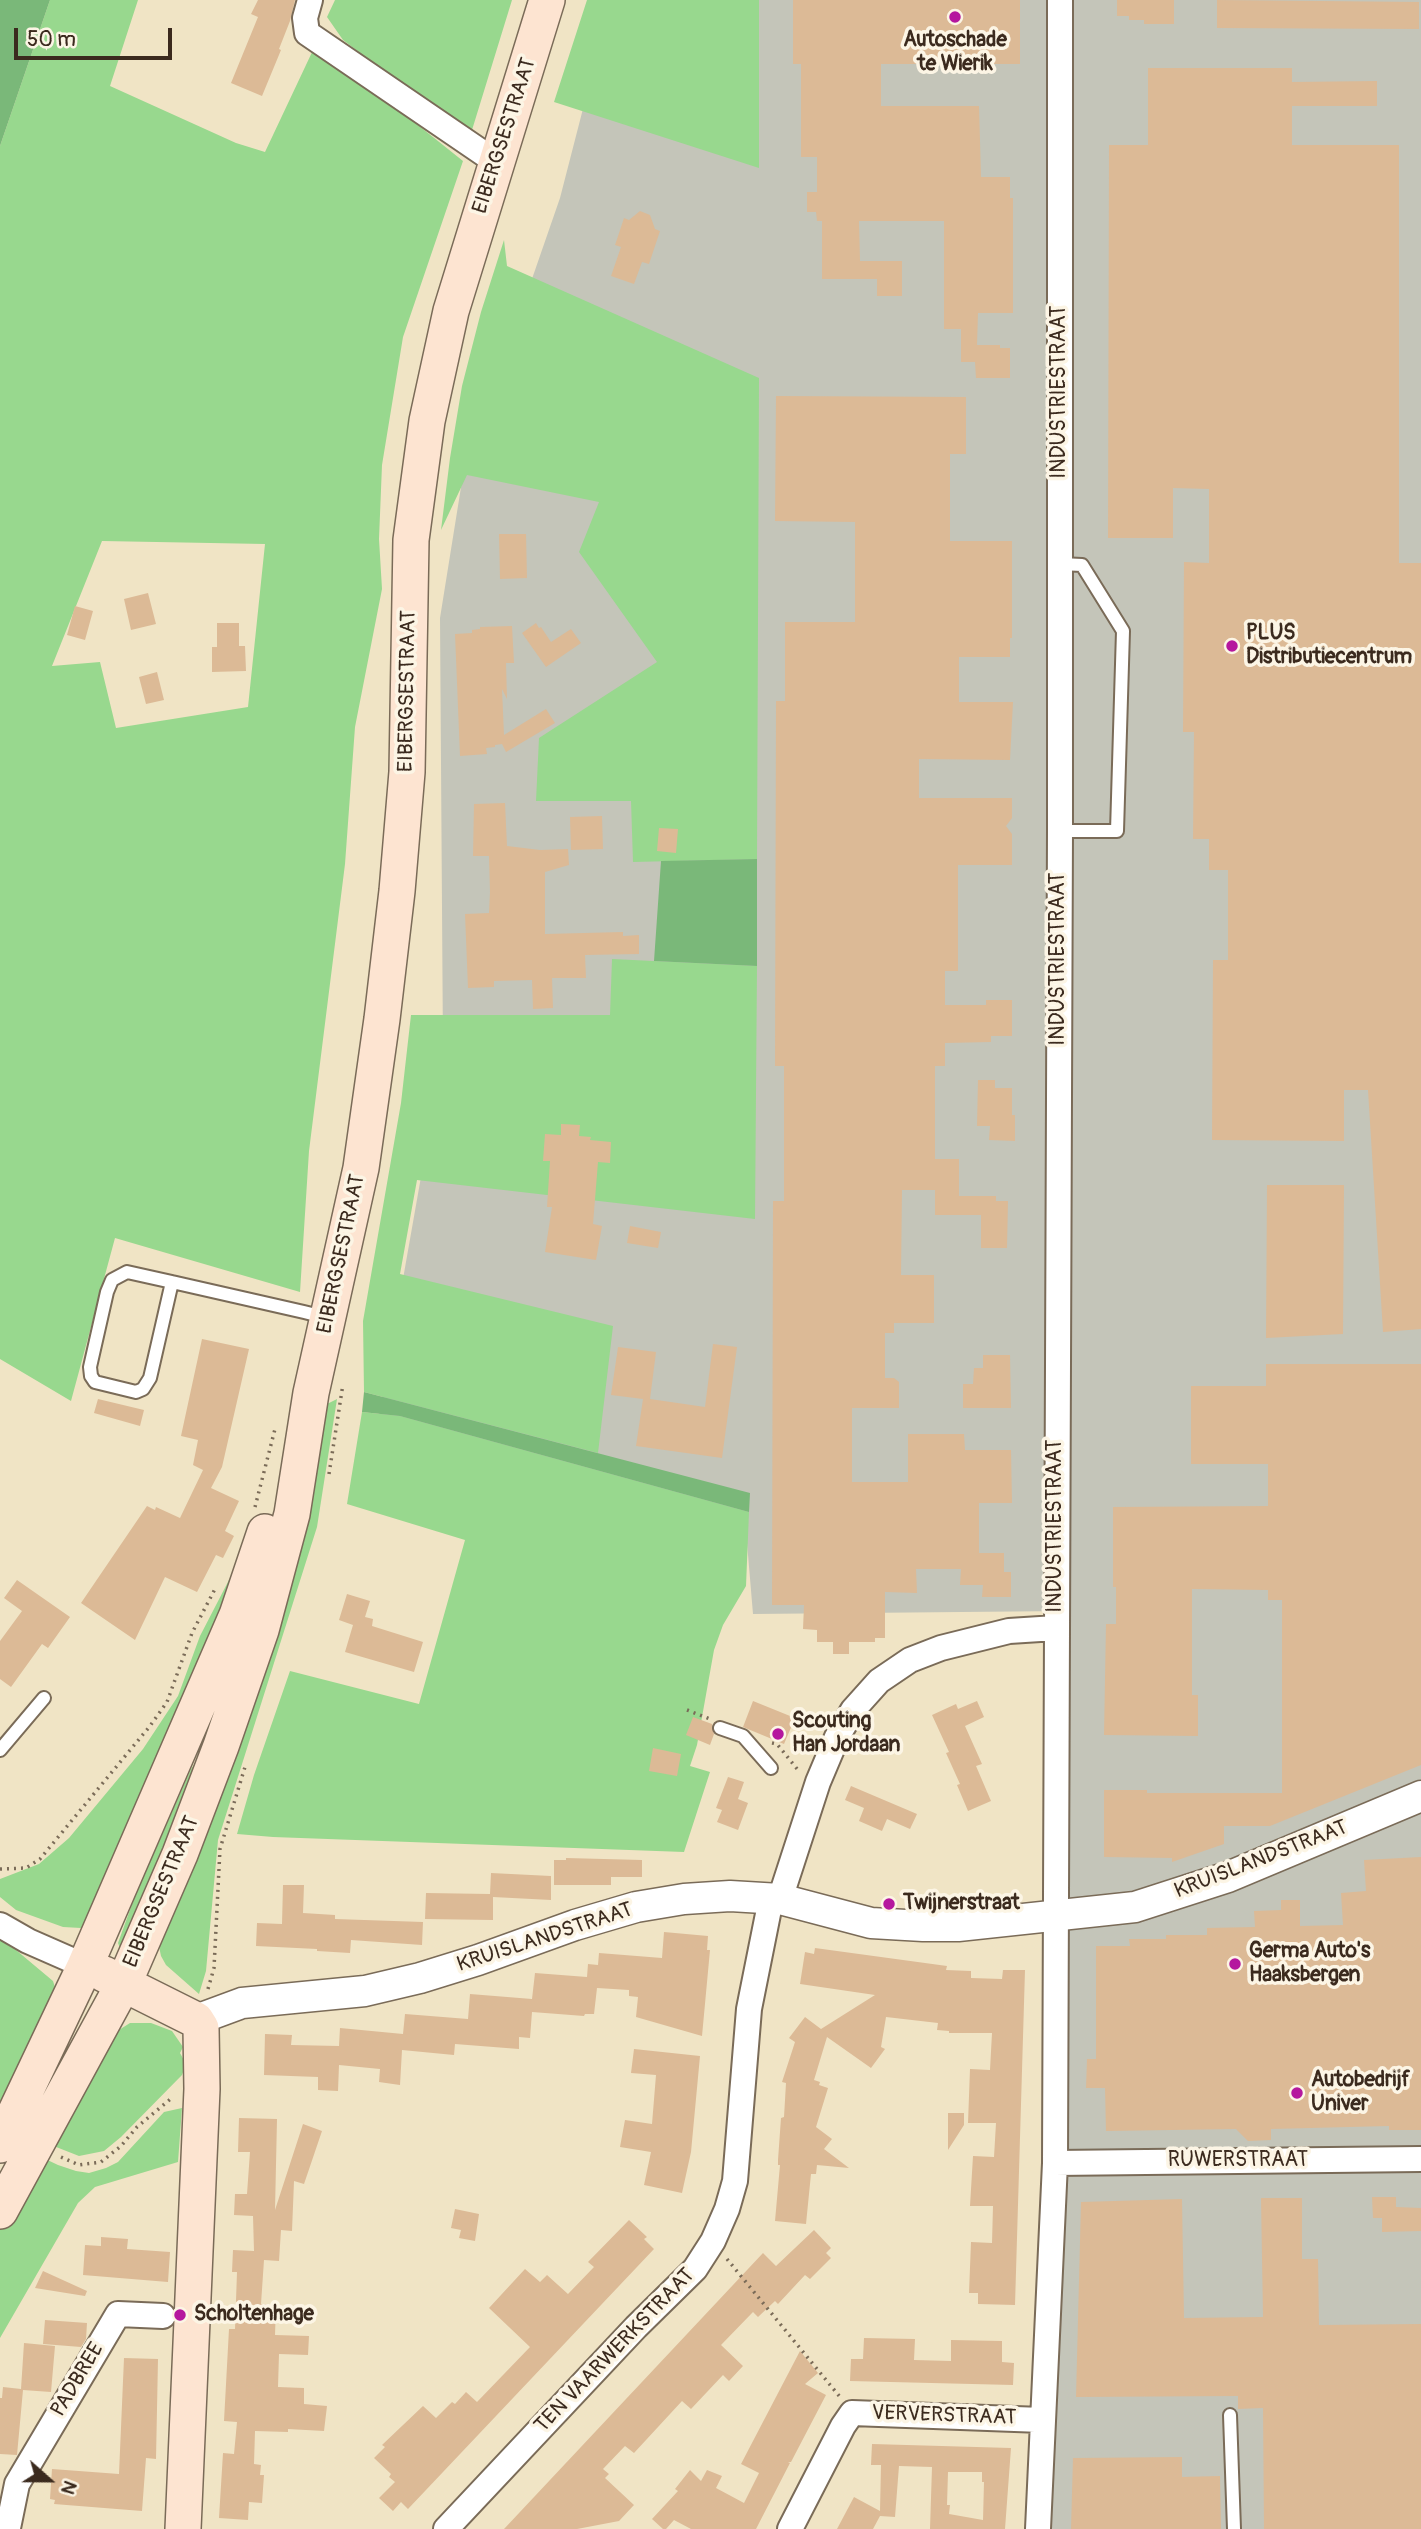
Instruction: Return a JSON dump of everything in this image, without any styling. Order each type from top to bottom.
[{"type":"main road","name":"EIBERGSESTRAAT","points":[[196,2020],[124,1983],[180,1854],[261,1630],[292,1514],[311,1393],[361,1168],[397,891],[407,772],[411,540],[427,421],[450,310],[547,0]]},
{"type":"main road","name":"EIBERGSESTRAAT","points":[[0,2145],[85,1966],[237,1615],[311,1393]]},
{"type":"main road","points":[[0,2211],[124,1983],[85,1966]]},
{"type":"main road","points":[[183,2529],[202,2089],[201,2028],[196,2020]]},
{"type":"street","points":[[310,0],[305,18],[307,33],[496,162]]},
{"type":"street","name":"INDUSTRIESTRAAT","points":[[1057,1917],[1060,0]]},
{"type":"street","name":"TEN VAARWERKSTRAAT","points":[[446,2529],[695,2269],[713,2241],[727,2209],[735,2181],[749,2009],[775,1899],[818,1782],[837,1737],[853,1710],[879,1681],[910,1660],[942,1648],[1009,1632],[1056,1629]]},
{"type":"street","name":"KRUISLANDSTRAAT","points":[[196,2020],[242,2003],[365,1991],[420,1978],[636,1907],[707,1898],[730,1896],[775,1899],[872,1923],[923,1926],[958,1926],[1135,1907],[1228,1877],[1421,1796]]},
{"type":"street","points":[[1038,2529],[1055,2163],[1057,1917]]},
{"type":"street","points":[[0,1925],[28,1941],[85,1966]]},
{"type":"street","name":"RUWERSTRAAT","points":[[1055,2163],[1421,2159]]},
{"type":"street","name":"PADBREE","points":[[10,2528],[17,2484],[118,2314],[163,2316]]},
{"type":"street","name":"VERVERSTRAAT","points":[[790,2529],[852,2413],[1042,2420]]},
{"type":"lane","points":[[1060,564],[1082,565],[1123,631],[1117,831],[1060,831]]},
{"type":"lane","points":[[172,1282],[150,1378],[143,1390],[136,1391],[95,1381],[90,1367],[107,1292],[111,1280],[127,1272],[172,1282],[328,1318]]},
{"type":"lane","points":[[0,1750],[44,1698]]},
{"type":"lane","points":[[720,1728],[743,1736],[771,1769]]},
{"type":"lane","points":[[1230,2415],[1234,2529]]},
{"type":"path","points":[[251,1517],[278,1418]]},
{"type":"path","points":[[0,1869],[26,1868],[40,1859],[150,1726],[167,1702],[192,1633],[216,1586]]},
{"type":"path","points":[[56,2155],[79,2165],[101,2162],[121,2147],[137,2127],[172,2097],[186,2091],[202,2089]]},
{"type":"path","points":[[713,2241],[852,2413]]},
{"type":"shaded area","points":[[611,0],[1421,0],[1421,2529],[1044,2529],[1066,1611],[753,1614],[745,1519],[379,1415],[443,1052],[440,618],[462,481],[560,198]]},
{"type":"green space","points":[[0,0],[50,0],[0,146]]},
{"type":"green space","points":[[50,0],[138,0],[110,86],[236,143],[265,152],[314,48],[344,66],[463,161],[403,337],[382,465],[379,539],[382,589],[355,727],[345,864],[309,1151],[300,1292],[115,1238],[71,1401],[0,1359],[0,146]],"holes":[[[102,541],[265,544],[248,707],[116,728],[100,662],[52,666]]]},
{"type":"green space","points":[[335,0],[512,0],[472,130],[441,115],[343,40],[327,17]]},
{"type":"green space","points":[[587,0],[759,0],[759,168],[554,102]]},
{"type":"green space","points":[[504,240],[507,266],[759,378],[757,859],[633,862],[631,801],[536,801],[539,738],[657,662],[579,552],[599,502],[467,475],[441,530],[462,386],[481,312]]},
{"type":"green space","points":[[757,859],[757,966],[654,961],[661,861]]},
{"type":"green space","points":[[612,959],[757,966],[755,1219],[417,1180],[400,1274],[613,1326],[598,1453],[364,1392],[363,1321],[401,1103],[411,1015],[610,1015]]},
{"type":"green space","points":[[364,1392],[750,1493],[749,1512],[400,1416],[362,1412]]},
{"type":"green space","points":[[337,1399],[317,1527],[218,1840],[206,1971],[199,1994],[166,1965],[157,1937],[325,1405]]},
{"type":"green space","points":[[362,1412],[400,1416],[749,1512],[746,1586],[723,1625],[714,1650],[697,1745],[690,1766],[710,1772],[684,1852],[237,1834],[290,1671],[419,1704],[465,1540],[347,1504]]},
{"type":"green space","points":[[260,1520],[94,1920],[81,1928],[63,1927],[16,1910],[0,1897],[0,1879],[39,1864],[69,1838],[143,1749],[178,1696],[200,1636]]},
{"type":"green space","points":[[208,1744],[127,1946],[120,1948],[118,1943],[135,1896],[191,1769]]},
{"type":"green space","points":[[0,1940],[53,1981],[58,1997],[0,2122]]},
{"type":"green space","points":[[130,2023],[151,2023],[172,2031],[183,2047],[180,2053],[186,2064],[182,2075],[104,2151],[79,2156],[46,2143],[111,2035]]},
{"type":"green space","points":[[182,2108],[178,2162],[95,2187],[78,2203],[0,2338],[0,2229],[39,2156],[76,2171],[89,2173],[106,2168],[118,2162],[164,2112]]},
{"type":"building","points":[[258,0],[295,0],[279,49],[281,50],[262,96],[231,83],[258,17],[251,14]]},
{"type":"building","points":[[793,0],[1020,0],[1020,64],[881,64],[881,106],[979,106],[981,177],[1010,177],[1010,198],[1013,198],[1013,313],[978,313],[977,345],[1010,348],[1010,378],[976,378],[975,362],[961,362],[961,329],[944,329],[944,221],[859,221],[860,261],[902,261],[902,296],[877,296],[877,279],[822,279],[822,221],[817,221],[816,212],[807,212],[807,192],[817,192],[817,157],[801,157],[801,64],[793,64]]},
{"type":"building","points":[[1117,0],[1174,0],[1174,24],[1144,24],[1144,20],[1129,20],[1129,16],[1117,16]]},
{"type":"building","points":[[1217,0],[1419,2],[1419,29],[1217,28]]},
{"type":"building","points":[[1148,68],[1292,68],[1292,82],[1377,81],[1377,106],[1292,106],[1292,145],[1399,145],[1399,563],[1421,563],[1421,1329],[1383,1332],[1368,1090],[1344,1090],[1344,1141],[1212,1140],[1213,960],[1228,960],[1228,870],[1209,870],[1209,839],[1193,839],[1194,732],[1183,732],[1184,562],[1209,563],[1209,489],[1173,488],[1173,538],[1108,538],[1109,145],[1148,145]]},
{"type":"building","points":[[640,211],[650,215],[655,229],[660,231],[649,264],[642,262],[634,284],[611,276],[621,247],[615,245],[624,218],[629,220]]},
{"type":"building","points":[[776,396],[966,397],[966,454],[950,454],[950,541],[1012,541],[1010,657],[959,657],[959,702],[1013,702],[1010,760],[919,759],[919,798],[1012,798],[1012,818],[1006,826],[1012,834],[1012,865],[958,865],[958,971],[945,971],[945,1005],[986,1005],[986,1000],[1012,1000],[1012,1036],[991,1036],[991,1042],[945,1043],[945,1066],[935,1066],[935,1159],[959,1159],[959,1196],[996,1196],[996,1201],[1008,1201],[1007,1248],[981,1248],[981,1215],[935,1215],[935,1190],[902,1190],[901,1275],[934,1275],[934,1323],[894,1323],[894,1333],[885,1333],[885,1378],[894,1378],[899,1382],[899,1408],[852,1408],[852,1482],[908,1482],[908,1434],[964,1434],[965,1450],[1011,1450],[1012,1503],[979,1503],[979,1553],[1004,1553],[1004,1572],[1011,1572],[1011,1597],[982,1597],[983,1585],[960,1585],[961,1569],[916,1569],[917,1593],[885,1592],[885,1638],[875,1638],[875,1642],[849,1642],[849,1654],[833,1654],[833,1642],[817,1642],[817,1630],[803,1629],[804,1605],[772,1605],[773,1201],[784,1201],[784,1066],[775,1066],[776,701],[785,701],[785,622],[855,622],[855,522],[775,521]]},
{"type":"building","points":[[499,534],[526,534],[527,578],[500,579]]},
{"type":"building","points":[[148,593],[156,624],[131,630],[124,599]]},
{"type":"building","points":[[75,606],[93,611],[85,640],[67,635]]},
{"type":"building","points":[[217,623],[239,623],[239,646],[245,646],[246,671],[212,672],[212,647],[217,647]]},
{"type":"building","points":[[536,623],[551,642],[571,629],[581,643],[546,667],[522,633]]},
{"type":"building","points":[[512,626],[514,663],[506,663],[507,699],[502,689],[504,735],[546,709],[555,723],[506,752],[502,744],[486,748],[487,754],[460,756],[455,634],[472,633],[472,630],[480,627]]},
{"type":"building","points":[[157,672],[164,700],[146,704],[139,677]]},
{"type":"building","points":[[505,803],[507,846],[540,850],[568,849],[569,865],[545,872],[545,934],[623,932],[623,936],[639,935],[639,954],[585,955],[586,978],[552,978],[553,1008],[533,1009],[532,980],[494,981],[494,987],[468,988],[465,914],[489,913],[490,892],[489,856],[473,856],[474,804]]},
{"type":"building","points":[[602,816],[603,849],[571,850],[570,817]]},
{"type":"building","points":[[659,828],[678,829],[676,853],[657,851]]},
{"type":"building","points":[[978,1080],[995,1080],[995,1088],[1012,1088],[1015,1141],[989,1140],[990,1126],[977,1126]]},
{"type":"building","points":[[561,1124],[580,1125],[579,1136],[611,1142],[610,1163],[598,1162],[593,1224],[602,1226],[596,1260],[545,1252],[552,1207],[547,1207],[550,1161],[543,1161],[545,1134],[561,1135]]},
{"type":"building","points":[[1267,1185],[1344,1185],[1343,1334],[1266,1338]]},
{"type":"building","points":[[630,1226],[661,1232],[658,1248],[627,1243]]},
{"type":"building","points":[[202,1339],[249,1349],[222,1467],[211,1488],[239,1501],[225,1531],[234,1536],[223,1558],[216,1555],[197,1592],[165,1577],[135,1640],[81,1603],[147,1506],[155,1510],[156,1507],[180,1518],[203,1470],[193,1465],[198,1440],[181,1436]]},
{"type":"building","points":[[713,1344],[737,1347],[722,1458],[636,1446],[643,1399],[611,1395],[618,1347],[656,1352],[650,1399],[705,1407]]},
{"type":"building","points":[[983,1355],[1010,1355],[1011,1408],[963,1408],[963,1384],[973,1384],[974,1368],[983,1368]]},
{"type":"building","points":[[1266,1364],[1421,1364],[1421,1765],[1270,1826],[1224,1826],[1224,1844],[1172,1862],[1172,1858],[1104,1857],[1104,1790],[1147,1790],[1147,1793],[1282,1793],[1282,1600],[1268,1600],[1268,1590],[1192,1589],[1192,1695],[1198,1695],[1198,1736],[1104,1735],[1106,1624],[1116,1624],[1113,1507],[1268,1506],[1268,1464],[1191,1464],[1191,1386],[1266,1386]]},
{"type":"building","points":[[98,1399],[144,1410],[140,1426],[94,1413]]},
{"type":"building","points":[[17,1580],[70,1617],[48,1648],[42,1644],[11,1687],[0,1679],[0,1641],[22,1611],[4,1598]]},
{"type":"building","points":[[347,1594],[370,1601],[365,1617],[373,1619],[372,1626],[423,1642],[414,1672],[345,1652],[353,1625],[339,1620]]},
{"type":"building","points":[[753,1701],[795,1718],[784,1744],[743,1727]]},
{"type":"building","points":[[977,1701],[984,1717],[965,1726],[982,1764],[976,1766],[991,1801],[968,1811],[946,1753],[949,1752],[932,1715],[956,1704],[958,1709]]},
{"type":"building","points":[[693,1717],[712,1724],[714,1734],[710,1745],[686,1735]]},
{"type":"building","points":[[653,1748],[681,1754],[677,1776],[649,1771]]},
{"type":"building","points":[[728,1777],[744,1782],[738,1799],[748,1803],[738,1830],[717,1822],[722,1810],[716,1808]]},
{"type":"building","points":[[851,1786],[917,1814],[910,1829],[887,1819],[882,1831],[859,1821],[864,1808],[845,1800]]},
{"type":"building","points":[[1421,1857],[1421,2130],[1389,2130],[1389,2126],[1271,2129],[1271,2140],[1248,2141],[1236,2129],[1106,2131],[1105,2088],[1086,2088],[1087,2059],[1096,2059],[1096,1946],[1130,1946],[1129,1939],[1166,1939],[1166,1935],[1207,1935],[1207,1928],[1255,1927],[1254,1911],[1281,1910],[1281,1900],[1300,1900],[1300,1926],[1343,1925],[1341,1893],[1366,1891],[1364,1860]]},
{"type":"building","points":[[554,1860],[642,1860],[642,1877],[611,1877],[611,1885],[554,1885]]},
{"type":"building","points":[[491,1873],[551,1876],[551,1900],[493,1897],[493,1920],[425,1919],[426,1893],[490,1894]]},
{"type":"building","points":[[283,1885],[304,1885],[303,1913],[335,1915],[335,1919],[423,1922],[422,1945],[351,1940],[350,1953],[256,1946],[257,1923],[282,1924]]},
{"type":"building","points":[[664,1932],[708,1936],[707,1950],[710,1950],[702,2036],[636,2017],[638,1997],[629,1996],[629,1990],[597,1988],[594,2014],[584,2016],[532,2012],[530,2038],[519,2037],[519,2049],[455,2044],[454,2055],[402,2050],[400,2085],[379,2082],[380,2069],[339,2065],[338,2091],[318,2090],[318,2077],[264,2075],[265,2034],[292,2035],[291,2045],[339,2046],[340,2028],[403,2034],[405,2014],[468,2019],[470,1994],[532,1999],[535,1973],[587,1977],[588,1964],[598,1965],[599,1953],[662,1958]]},
{"type":"building","points":[[815,1948],[947,1966],[946,1970],[971,1971],[971,1978],[1002,1979],[1003,1970],[1025,1970],[1015,2305],[978,2304],[978,2293],[969,2293],[971,2242],[992,2243],[993,2206],[970,2206],[973,2156],[994,2157],[996,2123],[968,2123],[970,2069],[990,2070],[992,2033],[949,2033],[937,2030],[938,2023],[886,2017],[881,2047],[885,2049],[871,2068],[827,2037],[814,2080],[828,2088],[816,2127],[832,2139],[824,2149],[849,2168],[817,2165],[816,2174],[811,2174],[806,2224],[775,2221],[781,2118],[784,2117],[786,2083],[782,2082],[795,2042],[789,2038],[805,2017],[821,2029],[875,1995],[800,1984],[805,1952],[814,1954]]},
{"type":"building","points":[[634,2049],[700,2056],[691,2152],[682,2193],[644,2185],[651,2152],[620,2147],[625,2120],[652,2124],[656,2075],[631,2073]]},
{"type":"building","points":[[948,2113],[964,2113],[964,2125],[948,2150]]},
{"type":"building","points":[[239,2118],[277,2119],[275,2210],[303,2124],[322,2131],[304,2184],[294,2181],[292,2231],[281,2230],[279,2261],[264,2260],[261,2304],[276,2305],[275,2335],[309,2336],[308,2355],[279,2354],[278,2387],[304,2388],[304,2404],[327,2406],[324,2431],[255,2431],[254,2464],[261,2465],[260,2475],[264,2475],[262,2503],[249,2502],[248,2520],[219,2518],[223,2453],[234,2454],[237,2422],[224,2421],[229,2329],[235,2329],[237,2272],[232,2272],[233,2250],[254,2251],[253,2216],[234,2215],[235,2194],[247,2194],[250,2152],[238,2152]]},
{"type":"building","points":[[1372,2197],[1396,2197],[1396,2207],[1421,2208],[1421,2231],[1382,2232],[1382,2218],[1373,2218]]},
{"type":"building","points":[[1261,2198],[1302,2198],[1302,2259],[1318,2259],[1319,2325],[1421,2324],[1421,2529],[1264,2529],[1263,2408],[1238,2409],[1238,2396],[1076,2397],[1081,2202],[1182,2199],[1184,2318],[1263,2317]]},
{"type":"building","points":[[455,2209],[479,2214],[475,2241],[459,2238],[461,2230],[451,2228]]},
{"type":"building","points":[[629,2220],[647,2237],[644,2239],[654,2249],[408,2509],[401,2502],[393,2511],[379,2498],[395,2482],[389,2477],[391,2474],[374,2458],[385,2447],[382,2445],[423,2406],[436,2418],[466,2392],[477,2402],[530,2347],[489,2308],[525,2269],[540,2282],[547,2275],[568,2294],[594,2267],[588,2262]]},
{"type":"building","points":[[814,2230],[831,2248],[826,2253],[831,2258],[810,2279],[805,2275],[778,2304],[775,2301],[758,2317],[753,2312],[721,2345],[743,2366],[729,2381],[723,2375],[691,2409],[682,2401],[634,2453],[625,2446],[603,2469],[609,2474],[605,2478],[634,2505],[619,2521],[577,2529],[504,2529],[763,2253],[776,2266]]},
{"type":"building","points":[[101,2237],[128,2239],[127,2249],[170,2252],[168,2282],[83,2275],[85,2245],[101,2246]]},
{"type":"building","points":[[43,2271],[87,2291],[85,2296],[35,2288]]},
{"type":"building","points":[[45,2320],[87,2323],[86,2339],[81,2347],[43,2344]]},
{"type":"building","points":[[864,2338],[915,2339],[914,2360],[951,2361],[951,2340],[1002,2341],[1002,2362],[1014,2363],[1013,2385],[850,2381],[851,2359],[863,2359]]},
{"type":"building","points":[[24,2343],[55,2346],[51,2392],[23,2390],[17,2455],[0,2454],[0,2398],[3,2387],[21,2389]]},
{"type":"building","points":[[800,2351],[818,2373],[805,2384],[826,2395],[791,2462],[788,2462],[790,2463],[756,2529],[691,2529],[674,2520],[663,2529],[652,2519],[678,2491],[675,2489],[690,2470],[701,2481],[707,2470],[722,2476],[716,2488],[744,2503],[759,2473],[741,2464]]},
{"type":"building","points":[[124,2358],[158,2359],[156,2459],[146,2458],[142,2511],[54,2504],[55,2500],[50,2499],[52,2469],[119,2474]]},
{"type":"building","points":[[872,2444],[1011,2448],[1005,2529],[930,2529],[932,2467],[899,2466],[895,2517],[880,2516],[873,2529],[837,2529],[854,2497],[880,2511],[881,2465],[871,2465]],"holes":[[[948,2472],[982,2472],[983,2520],[949,2514]]]},
{"type":"building","points":[[1182,2457],[1182,2477],[1220,2476],[1221,2529],[1071,2529],[1073,2458]]},
{"type":"place","name":"Autoschade te Wierik","points":[[955,17]]},
{"type":"place","name":"PLUS Distributiecentrum","points":[[1232,646]]},
{"type":"place","name":"Scouting Han Jordaan","points":[[778,1734]]},
{"type":"place","name":"Twijnerstraat","points":[[889,1904]]},
{"type":"place","name":"Germa Auto's Haaksbergen","points":[[1235,1964]]},
{"type":"place","name":"Autobedrijf Univer","points":[[1297,2093]]},
{"type":"place","name":"Scholtenhage","points":[[180,2315]]}]
